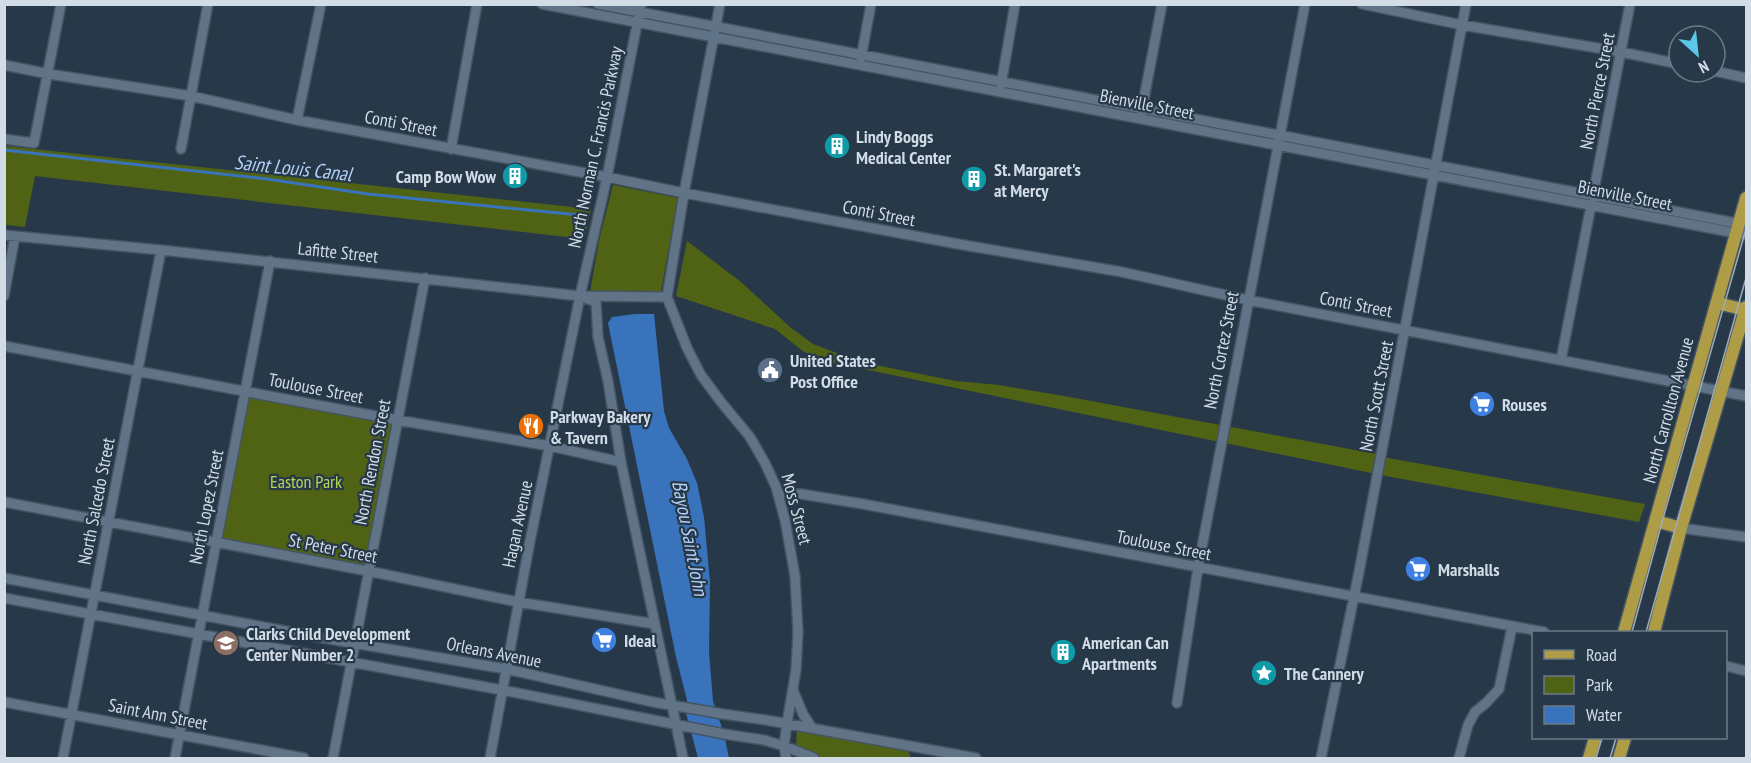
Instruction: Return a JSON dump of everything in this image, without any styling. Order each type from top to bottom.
[{"type":"main road","name":"North Carrollton Avenue","points":[[1625,631],[1717,303],[1742,229],[1746,198]]},
{"type":"main road","points":[[1654,631],[1680,528],[1746,309],[1717,303]]},
{"type":"main road","points":[[1656,521],[1680,528]]},
{"type":"main road","points":[[1589,759],[1595,739]]},
{"type":"main road","points":[[1619,759],[1625,739]]},
{"type":"street","points":[[4,139],[34,143],[61,4]]},
{"type":"street","points":[[182,149],[208,4]]},
{"type":"street","points":[[297,120],[321,4]]},
{"type":"street","points":[[451,149],[477,4]]},
{"type":"street","name":"Bienville Street","points":[[542,4],[714,38],[1001,81],[1141,114]]},
{"type":"street","name":"Bienville Street","points":[[598,4],[640,8],[999,92],[1141,114],[1742,229]]},
{"type":"street","points":[[667,297],[720,4]]},
{"type":"street","points":[[861,60],[871,4]]},
{"type":"street","points":[[999,92],[1016,4]]},
{"type":"street","points":[[1141,114],[1162,4]]},
{"type":"street","name":"North Cortez Street","points":[[1177,703],[1197,568],[1305,4]]},
{"type":"street","points":[[1362,4],[1462,25],[1667,61]]},
{"type":"street","name":"North Scott Street","points":[[1321,759],[1466,4]]},
{"type":"street","name":"North Pierce Street","points":[[1561,360],[1630,4]]},
{"type":"street","name":"North Norman C. Francis Parkway","points":[[580,296],[607,177],[640,8]]},
{"type":"street","name":"Conti Street","points":[[4,64],[49,74],[191,96],[297,120],[958,244],[1122,272],[1248,300],[1746,396]]},
{"type":"street","points":[[1727,74],[1746,78]]},
{"type":"street","name":"Lafitte Street","points":[[4,235],[270,261],[580,296],[667,297]]},
{"type":"street","points":[[4,296],[15,236]]},
{"type":"street","name":"North Salcedo Street","points":[[63,759],[161,250]]},
{"type":"street","name":"North Lopez Street","points":[[175,759],[270,261]]},
{"type":"street","name":"North Rendon Street","points":[[333,759],[424,278]]},
{"type":"street","points":[[580,296],[596,302],[598,337],[608,381],[621,462],[683,759]]},
{"type":"street","name":"Hagan Avenue","points":[[490,759],[518,602],[580,296]]},
{"type":"street","name":"Moss Street","points":[[667,297],[687,348],[701,375],[750,437],[772,476],[778,494],[792,552],[797,591],[796,670],[784,746],[786,759]]},
{"type":"street","name":"Toulouse Street","points":[[4,346],[397,420],[550,446],[621,462]]},
{"type":"street","name":"Toulouse Street","points":[[778,494],[801,494],[863,504],[1533,631]]},
{"type":"street","name":"St Peter Street","points":[[4,502],[518,602],[655,624]]},
{"type":"street","points":[[1680,528],[1746,537]]},
{"type":"street","name":"Orleans Avenue","points":[[4,578],[202,616],[506,669],[671,705],[787,723],[976,759]]},
{"type":"street","name":"Orleans Avenue","points":[[4,597],[764,740],[814,759]]},
{"type":"street","points":[[1459,759],[1468,725],[1476,712],[1499,689],[1512,627]]},
{"type":"street","points":[[1727,666],[1746,671]]},
{"type":"street","points":[[792,690],[812,728]]},
{"type":"street","name":"Saint Ann Street","points":[[4,702],[304,759]]},
{"type":"street","points":[[916,759],[918,748]]},
{"type":"green space","points":[[5,146],[591,209],[584,239],[35,176],[25,227],[5,225]]},
{"type":"green space","points":[[613,185],[678,198],[661,291],[590,292],[599,241]]},
{"type":"green space","points":[[687,241],[741,282],[790,327],[813,344],[875,365],[956,381],[999,385],[1064,396],[1645,504],[1639,522],[1391,477],[834,363],[804,352],[775,329],[676,296]]},
{"type":"green space","name":"Easton Park","points":[[244,391],[397,420],[368,571],[216,542]]},
{"type":"green space","points":[[799,730],[908,751],[910,758],[823,758],[796,745]]},
{"type":"water","name":"Bayou Saint John","points":[[654,314],[664,411],[669,428],[687,459],[697,483],[704,517],[710,582],[709,652],[713,701],[729,758],[698,758],[686,713],[687,700],[676,657],[608,323],[612,317]]},
{"type":"waterway","name":"Saint Louis Canal","points":[[4,150],[267,179],[368,194],[579,215]]},
{"type":"tram line","points":[[1632,631],[1746,229]]},
{"type":"tram line","points":[[1646,631],[1746,278]]},
{"type":"tram line","points":[[1596,758],[1602,739]]},
{"type":"tram line","points":[[1610,758],[1616,739]]},
{"type":"place","name":"Lindy Boggs Medical Center","points":[[837,146]]},
{"type":"place","name":"Camp Bow Wow","points":[[515,176]]},
{"type":"place","name":"St. Margaret's at Mercy","points":[[974,179]]},
{"type":"place","name":"United States Post Office","points":[[770,370]]},
{"type":"place","name":"Rouses","points":[[1482,404]]},
{"type":"place","name":"Parkway Bakery & Tavern","points":[[531,426]]},
{"type":"place","name":"Marshalls","points":[[1418,569]]},
{"type":"place","name":"Ideal","points":[[604,640]]},
{"type":"place","name":"Clarks Child Development Center Number 2","points":[[226,643]]},
{"type":"place","name":"American Can Apartments","points":[[1063,652]]},
{"type":"place","name":"The Cannery","points":[[1264,673]]}]
